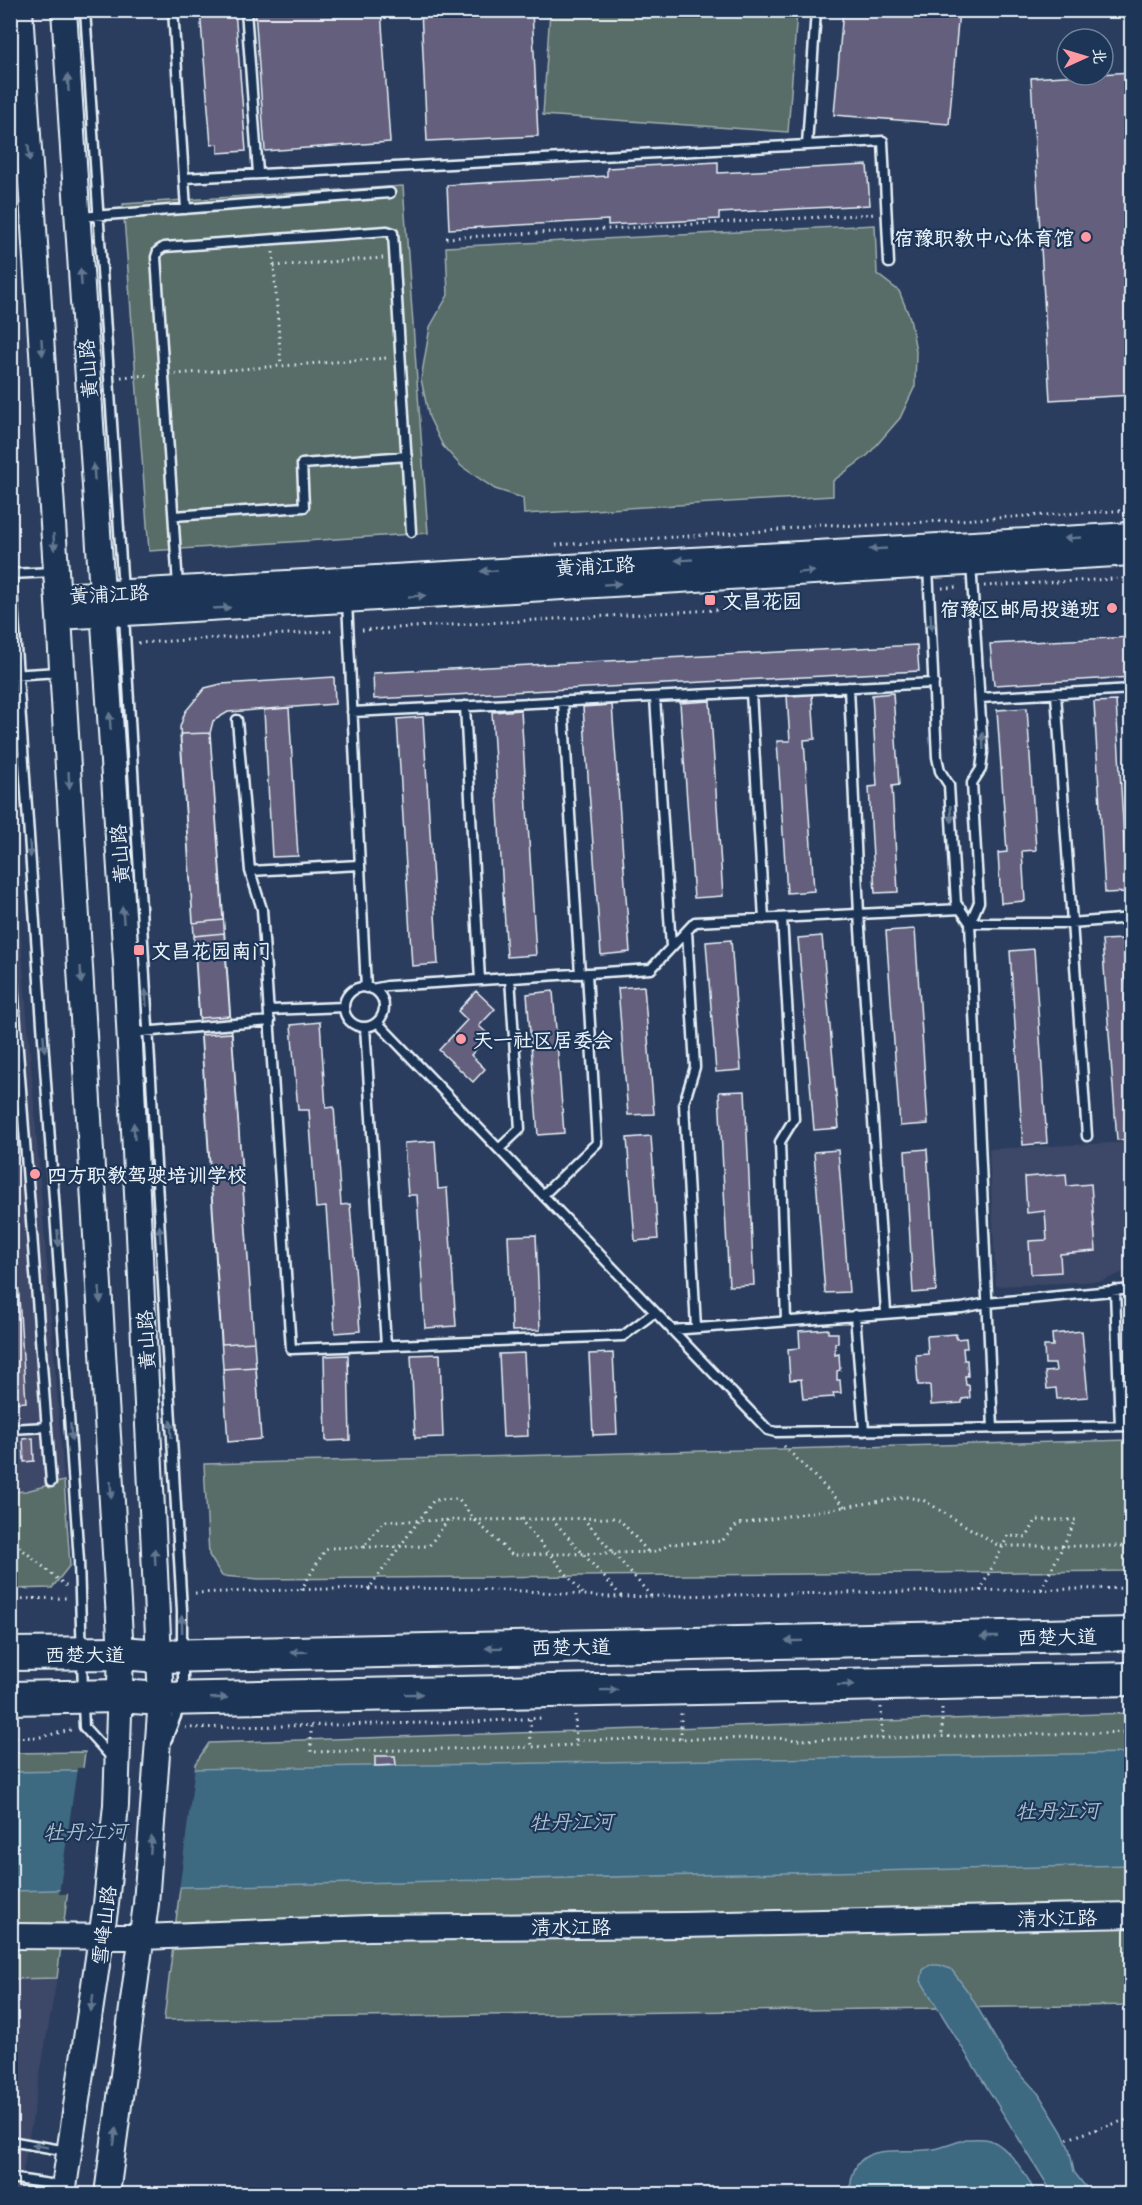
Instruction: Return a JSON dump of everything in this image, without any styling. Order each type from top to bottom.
[{"type":"highway","name":"西楚大道","points":[[10,1654],[121,1653],[171,1656],[1131,1634]]},
{"type":"highway","points":[[10,1698],[120,1696],[172,1699],[1131,1678]]},
{"type":"main road","points":[[20,10],[121,1653]]},
{"type":"main road","name":"黄山路","points":[[64,10],[88,217],[113,604],[139,1032],[172,1699]]},
{"type":"main road","name":"黄浦江路","points":[[58,606],[179,600],[1131,535]]},
{"type":"main road","name":"黄浦江路","points":[[179,600],[347,601],[1131,553]]},
{"type":"main road","name":"雪峰山路","points":[[64,2190],[106,1904],[118,1764],[121,1653]]},
{"type":"main road","name":"雪峰山路","points":[[107,2194],[146,1904],[158,1761],[172,1699]]},
{"type":"main road","name":"清水江路","points":[[10,1936],[142,1936],[369,1928],[683,1925],[1131,1915]]},
{"type":"lane","points":[[85,10],[88,217],[109,378],[113,604],[126,644],[139,1032],[181,1594],[171,1656]]},
{"type":"lane","points":[[173,10],[186,209]]},
{"type":"lane","points":[[246,10],[258,173]]},
{"type":"lane","points":[[807,145],[816,10]]},
{"type":"lane","points":[[184,178],[883,141],[889,263]]},
{"type":"lane","points":[[88,217],[390,193]]},
{"type":"lane","points":[[179,600],[156,257],[158,251],[164,247],[387,231],[393,233],[411,532]]},
{"type":"lane","points":[[174,516],[304,507],[302,464],[407,456]]},
{"type":"lane","points":[[10,560],[14,674],[52,1148],[80,1598],[84,1727],[118,1764]]},
{"type":"lane","points":[[971,561],[983,752],[981,769],[972,783],[979,902],[970,923],[993,1428]]},
{"type":"lane","points":[[928,564],[937,757],[940,771],[949,785],[956,903],[970,923]]},
{"type":"lane","points":[[11,574],[56,572]]},
{"type":"lane","points":[[347,601],[359,865],[369,989]]},
{"type":"lane","points":[[14,674],[62,671]]},
{"type":"lane","points":[[352,712],[934,683]]},
{"type":"lane","points":[[849,687],[859,914],[886,1312]]},
{"type":"lane","points":[[980,698],[1131,689]]},
{"type":"lane","points":[[751,692],[764,919]]},
{"type":"lane","points":[[1056,694],[1087,1136]]},
{"type":"lane","points":[[655,697],[671,947]]},
{"type":"lane","points":[[543,1195],[597,1143],[564,702]]},
{"type":"lane","points":[[465,706],[480,980]]},
{"type":"lane","points":[[237,720],[250,871],[262,909],[291,1349],[623,1336],[655,1312]]},
{"type":"lane","points":[[250,871],[359,865]]},
{"type":"lane","points":[[369,989],[377,993],[383,1004],[383,1011],[377,1022],[365,1027],[353,1024],[345,1014],[344,1007],[345,1001],[353,991],[387,986],[651,969],[695,922],[961,909]]},
{"type":"lane","points":[[782,918],[794,1119],[780,1142],[786,1320]]},
{"type":"lane","points":[[970,923],[1071,923],[1131,918]]},
{"type":"lane","points":[[687,931],[695,1067],[684,1102],[696,1328]]},
{"type":"lane","points":[[10,946],[51,1482]]},
{"type":"lane","points":[[499,1149],[520,1129],[510,978]]},
{"type":"lane","points":[[269,1010],[344,1007]]},
{"type":"lane","points":[[139,1032],[270,1021]]},
{"type":"lane","points":[[377,1022],[768,1430],[776,1432],[1131,1426]]},
{"type":"lane","points":[[365,1027],[386,1345]]},
{"type":"lane","points":[[672,1330],[962,1308],[987,1303],[1131,1289]]},
{"type":"lane","points":[[1115,1290],[1120,1426]]},
{"type":"lane","points":[[855,1315],[864,1431]]},
{"type":"lane","points":[[10,1429],[47,1427]]},
{"type":"lane","points":[[10,2141],[70,2152]]},
{"type":"lane","points":[[10,2178],[64,2190]]},
{"type":"path","points":[[446,238],[886,214]]},
{"type":"path","points":[[272,239],[281,365]]},
{"type":"path","points":[[274,266],[394,257]]},
{"type":"path","points":[[109,378],[400,357]]},
{"type":"path","points":[[929,588],[1131,578]]},
{"type":"path","points":[[126,644],[731,609],[799,594]]},
{"type":"path","points":[[768,1430],[845,1507]]},
{"type":"path","points":[[368,1590],[434,1500],[458,1499],[475,1520],[512,1555],[656,1552],[670,1544],[722,1541],[738,1524],[906,1497],[914,1497],[999,1546],[1131,1546]]},
{"type":"path","points":[[583,1518],[651,1596]]},
{"type":"path","points":[[364,1547],[382,1523],[387,1521],[614,1518],[620,1520],[649,1553]]},
{"type":"path","points":[[520,1519],[584,1595]]},
{"type":"path","points":[[552,1519],[621,1597]]},
{"type":"path","points":[[980,1591],[1008,1536],[1027,1537],[1036,1520],[1076,1520],[1041,1590]]},
{"type":"path","points":[[301,1590],[325,1550],[429,1546],[448,1521]]},
{"type":"path","points":[[10,1539],[80,1598]]},
{"type":"path","points":[[181,1594],[301,1590],[520,1590],[621,1597],[1131,1588]]},
{"type":"path","points":[[10,1599],[80,1598]]},
{"type":"path","points":[[942,1706],[942,1737]]},
{"type":"path","points":[[881,1707],[882,1738]]},
{"type":"path","points":[[681,1710],[681,1739]]},
{"type":"path","points":[[311,1726],[311,1752],[531,1747],[576,1745],[575,1715]]},
{"type":"path","points":[[530,1719],[531,1747]]},
{"type":"path","points":[[576,1740],[775,1738],[798,1740],[1131,1732]]},
{"type":"path","points":[[1067,2139],[1131,2118]]},
{"type":"shaded area","points":[[10,802],[64,1481],[26,1491],[11,1492]]},
{"type":"shaded area","points":[[1131,1142],[1131,1269],[1102,1281],[996,1286],[989,1149]]},
{"type":"shaded area","points":[[57,1978],[19,2194],[10,2194],[10,1979]]},
{"type":"green space","points":[[550,11],[797,11],[788,132],[543,115]]},
{"type":"green space","points":[[403,186],[428,533],[149,551],[123,204]]},
{"type":"green space","points":[[875,225],[877,274],[899,291],[910,318],[916,351],[915,386],[900,418],[868,455],[833,481],[833,496],[524,514],[523,498],[495,489],[461,466],[443,446],[429,417],[421,379],[430,327],[448,295],[446,247]]},
{"type":"green space","points":[[1131,1440],[1131,1571],[260,1579],[222,1576],[209,1555],[204,1464]]},
{"type":"green space","points":[[64,1481],[70,1565],[52,1588],[11,1589],[11,1492],[26,1491]]},
{"type":"green space","points":[[1131,1713],[1131,2005],[164,2020],[195,1764],[209,1743]]},
{"type":"green space","points":[[85,1752],[57,1978],[11,1979],[10,1753]]},
{"type":"water","name":"牡丹江河","points":[[1131,1753],[1131,1865],[11,1891],[10,1772]]},
{"type":"water","points":[[930,1965],[951,1969],[969,1993],[1009,2062],[1038,2093],[1062,2132],[1069,2148],[1074,2172],[1091,2194],[1053,2194],[921,1981],[923,1970]]},
{"type":"water","points":[[966,2139],[990,2140],[997,2143],[1011,2155],[1023,2171],[1035,2194],[850,2194],[852,2176],[858,2163],[867,2156],[878,2152],[934,2149]]},
{"type":"pier","points":[[195,1766],[179,1891],[59,1894],[77,1768]]},
{"type":"building","points":[[200,10],[235,10],[246,151],[218,153],[218,144],[211,145]]},
{"type":"building","points":[[255,10],[381,10],[390,142],[265,151]]},
{"type":"building","points":[[421,10],[532,10],[538,136],[427,141]]},
{"type":"building","points":[[843,10],[959,10],[949,124],[834,115]]},
{"type":"building","name":"宿豫职教中心体育馆","points":[[1132,72],[1132,395],[1050,400],[1031,78],[1055,77],[1055,87],[1115,87],[1115,73]]},
{"type":"building","points":[[718,162],[718,173],[867,165],[870,205],[719,213],[719,219],[608,225],[608,220],[449,229],[447,185],[607,176],[607,168]]},
{"type":"building","points":[[1132,637],[1132,677],[994,685],[990,644]]},
{"type":"building","points":[[917,645],[919,671],[374,699],[373,673]]},
{"type":"building","points":[[334,677],[335,704],[228,712],[213,721],[210,733],[261,1439],[228,1442],[180,727],[185,712],[205,688],[221,684]]},
{"type":"building","points":[[893,693],[899,785],[892,786],[898,892],[875,893],[869,787],[877,786],[872,695]]},
{"type":"building","points":[[812,694],[815,739],[804,740],[814,891],[787,893],[777,741],[790,741],[787,696]]},
{"type":"building","points":[[710,701],[723,896],[694,898],[680,703]]},
{"type":"building","points":[[1116,701],[1127,892],[1105,893],[1094,702]]},
{"type":"building","points":[[612,705],[630,952],[601,955],[583,707]]},
{"type":"building","points":[[289,708],[298,856],[272,857],[264,710]]},
{"type":"building","points":[[1027,708],[1036,850],[1022,851],[1025,901],[1001,903],[998,853],[1007,852],[997,710]]},
{"type":"building","points":[[521,710],[536,955],[507,957],[492,712]]},
{"type":"building","points":[[423,717],[438,964],[412,966],[397,719]]},
{"type":"building","points":[[210,733],[223,920],[193,923],[180,734]]},
{"type":"building","points":[[915,929],[928,1124],[900,1126],[886,931]]},
{"type":"building","points":[[224,933],[230,1016],[199,1018],[194,936]]},
{"type":"building","points":[[822,936],[839,1128],[814,1130],[798,938]]},
{"type":"building","points":[[1123,939],[1132,1048],[1132,1139],[1117,1140],[1102,940]]},
{"type":"building","points":[[731,940],[741,1070],[716,1072],[706,942]]},
{"type":"building","points":[[1034,949],[1047,1143],[1023,1145],[1010,951]]},
{"type":"building","points":[[644,986],[654,1114],[628,1115],[618,988]]},
{"type":"building","points":[[476,991],[495,1009],[479,1026],[489,1035],[471,1055],[485,1069],[473,1082],[439,1050],[467,1020],[458,1011]]},
{"type":"building","points":[[553,991],[564,1133],[538,1135],[527,994]]},
{"type":"building","points":[[320,1022],[326,1108],[334,1107],[341,1205],[350,1204],[360,1331],[335,1333],[326,1207],[316,1208],[309,1110],[298,1110],[291,1025]]},
{"type":"building","points":[[232,1033],[254,1342],[222,1344],[201,1035]]},
{"type":"building","points":[[745,1091],[754,1285],[729,1286],[719,1092]]},
{"type":"building","points":[[651,1136],[658,1239],[635,1241],[627,1138]]},
{"type":"building","points":[[435,1141],[438,1189],[447,1188],[456,1326],[425,1328],[417,1195],[408,1195],[404,1143]]},
{"type":"building","points":[[927,1149],[936,1291],[913,1293],[905,1151]]},
{"type":"building","points":[[838,1150],[849,1292],[825,1293],[814,1152]]},
{"type":"building","points":[[1066,1174],[1067,1186],[1091,1184],[1096,1251],[1060,1254],[1061,1272],[1031,1274],[1029,1241],[1047,1240],[1045,1211],[1027,1213],[1025,1177]]},
{"type":"building","points":[[10,1208],[13,1208],[26,1402],[10,1403]]},
{"type":"building","points":[[536,1235],[540,1330],[512,1331],[508,1236]]},
{"type":"building","points":[[828,1329],[828,1333],[838,1333],[835,1355],[839,1354],[840,1370],[837,1371],[837,1380],[840,1380],[841,1393],[833,1393],[834,1397],[803,1399],[801,1379],[790,1380],[788,1349],[800,1348],[799,1331]]},
{"type":"building","points":[[1082,1331],[1088,1397],[1057,1399],[1056,1388],[1047,1389],[1045,1372],[1056,1371],[1055,1364],[1045,1364],[1044,1346],[1053,1346],[1052,1334]]},
{"type":"building","points":[[956,1334],[956,1339],[966,1338],[967,1348],[963,1348],[964,1360],[967,1360],[968,1376],[965,1376],[966,1385],[969,1385],[970,1398],[962,1399],[962,1403],[931,1405],[930,1385],[918,1385],[916,1355],[928,1354],[927,1336]]},
{"type":"building","points":[[524,1353],[528,1436],[503,1437],[499,1354]]},
{"type":"building","points":[[613,1353],[617,1434],[593,1435],[589,1354]]},
{"type":"building","points":[[440,1354],[443,1437],[415,1438],[411,1355]]},
{"type":"building","points":[[348,1355],[350,1440],[326,1441],[324,1356]]},
{"type":"building","points":[[256,1367],[261,1439],[228,1442],[223,1369]]},
{"type":"building","points":[[33,1438],[34,1461],[24,1462],[23,1439]]},
{"type":"building","points":[[375,1756],[395,1756],[396,1765],[375,1766]]},
{"type":"place","name":"宿豫职教中心体育馆","points":[[1086,237]]},
{"type":"place","name":"文昌花园","points":[[710,600]]},
{"type":"place","name":"宿豫区邮局投递班","points":[[1112,608]]},
{"type":"place","name":"文昌花园南门","points":[[139,950]]},
{"type":"place","name":"天一社区居委会","points":[[461,1039]]},
{"type":"place","name":"四方职教驾驶培训学校","points":[[35,1174]]}]
